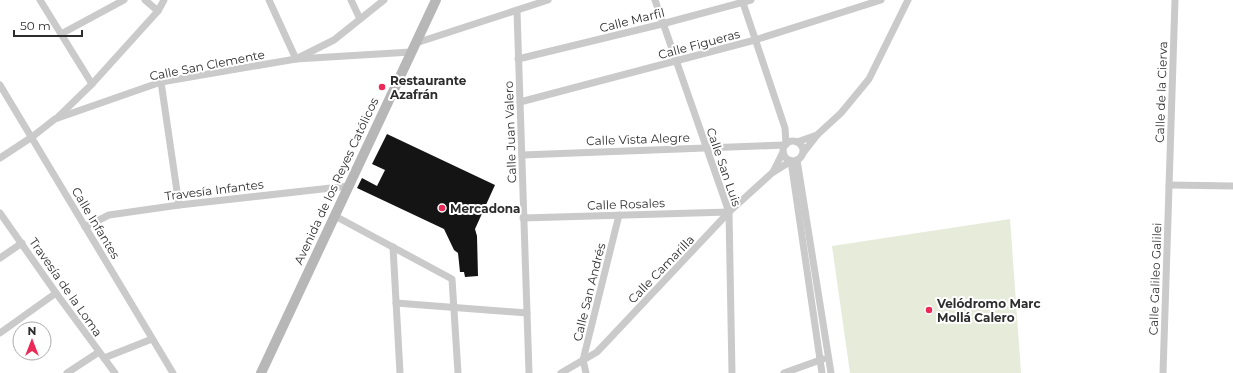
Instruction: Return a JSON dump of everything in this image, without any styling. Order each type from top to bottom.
[{"type":"street","points":[[40,0],[92,84]]},
{"type":"street","points":[[62,34],[124,0]]},
{"type":"street","points":[[145,0],[158,11]]},
{"type":"street","points":[[55,119],[92,84],[158,11],[164,0]]},
{"type":"street","points":[[269,0],[296,59],[334,40],[384,0]]},
{"type":"street","points":[[351,0],[360,19]]},
{"type":"street","name":"Avenida de los Reyes Católicos","points":[[260,373],[436,0]]},
{"type":"street","name":"Calle San Clemente","points":[[0,158],[32,138],[55,119],[161,82],[296,59],[414,48],[548,0]]},
{"type":"street","name":"Calle San Luis","points":[[655,0],[662,24],[729,212],[732,373]]},
{"type":"street","name":"Calle Marfil","points":[[518,59],[662,24],[742,1],[751,0]]},
{"type":"street","name":"Calle Figueras","points":[[520,102],[755,40],[882,0]]},
{"type":"street","points":[[794,161],[803,153],[817,135],[841,112],[869,79],[908,0]]},
{"type":"street","name":"Calle de la Cierva","points":[[1169,185],[1175,0]]},
{"type":"street","points":[[742,1],[785,128],[796,142],[802,146],[803,153]]},
{"type":"street","name":"Calle Juan Valero","points":[[517,11],[523,218],[530,373]]},
{"type":"street","points":[[161,82],[179,205]]},
{"type":"street","name":"Calle Infantes","points":[[0,85],[173,373]]},
{"type":"street","points":[[785,128],[783,147],[786,158],[794,161]]},
{"type":"street","points":[[783,147],[817,135]]},
{"type":"street","name":"Calle Vista Alegre","points":[[522,155],[706,148],[783,147]]},
{"type":"street","name":"Calle Camarilla","points":[[772,174],[783,147]]},
{"type":"street","points":[[794,161],[831,373]]},
{"type":"street","points":[[794,161],[822,373]]},
{"type":"street","name":"Calle Camarilla","points":[[561,373],[597,352],[729,212],[772,174],[794,161]]},
{"type":"street","points":[[1169,185],[1233,186]]},
{"type":"street","name":"Calle Galileo Galilei","points":[[1164,373],[1169,185]]},
{"type":"street","name":"Travesía Infantes","points":[[85,227],[109,216],[179,205],[349,186]]},
{"type":"street","name":"Calle Rosales","points":[[523,218],[729,212]]},
{"type":"street","name":"Travesía de la Loma","points":[[0,213],[22,242],[56,293],[115,373]]},
{"type":"street","points":[[335,216],[452,279],[458,373]]},
{"type":"street","name":"Calle San Andrés","points":[[586,373],[582,360],[619,216]]},
{"type":"street","points":[[0,258],[22,242]]},
{"type":"street","points":[[393,247],[400,373]]},
{"type":"street","points":[[0,333],[56,293]]},
{"type":"street","points":[[396,303],[527,313]]},
{"type":"street","points":[[104,358],[152,339]]},
{"type":"street","points":[[67,373],[99,352]]},
{"type":"street","points":[[784,373],[829,357]]},
{"type":"green space","name":"Velódromo Marc Mollá Calero","points":[[1010,219],[1021,373],[850,373],[832,246]]},
{"type":"building","name":"Mercadona","points":[[387,134],[495,185],[475,229],[477,236],[478,276],[465,277],[464,272],[460,272],[458,253],[454,250],[444,229],[357,188],[362,178],[377,186],[385,170],[372,164]]},
{"type":"place","name":"Restaurante Azafrán","points":[[382,87]]},
{"type":"place","name":"Mercadona","points":[[442,208]]},
{"type":"place","name":"Velódromo Marc Mollá Calero","points":[[929,310]]}]
